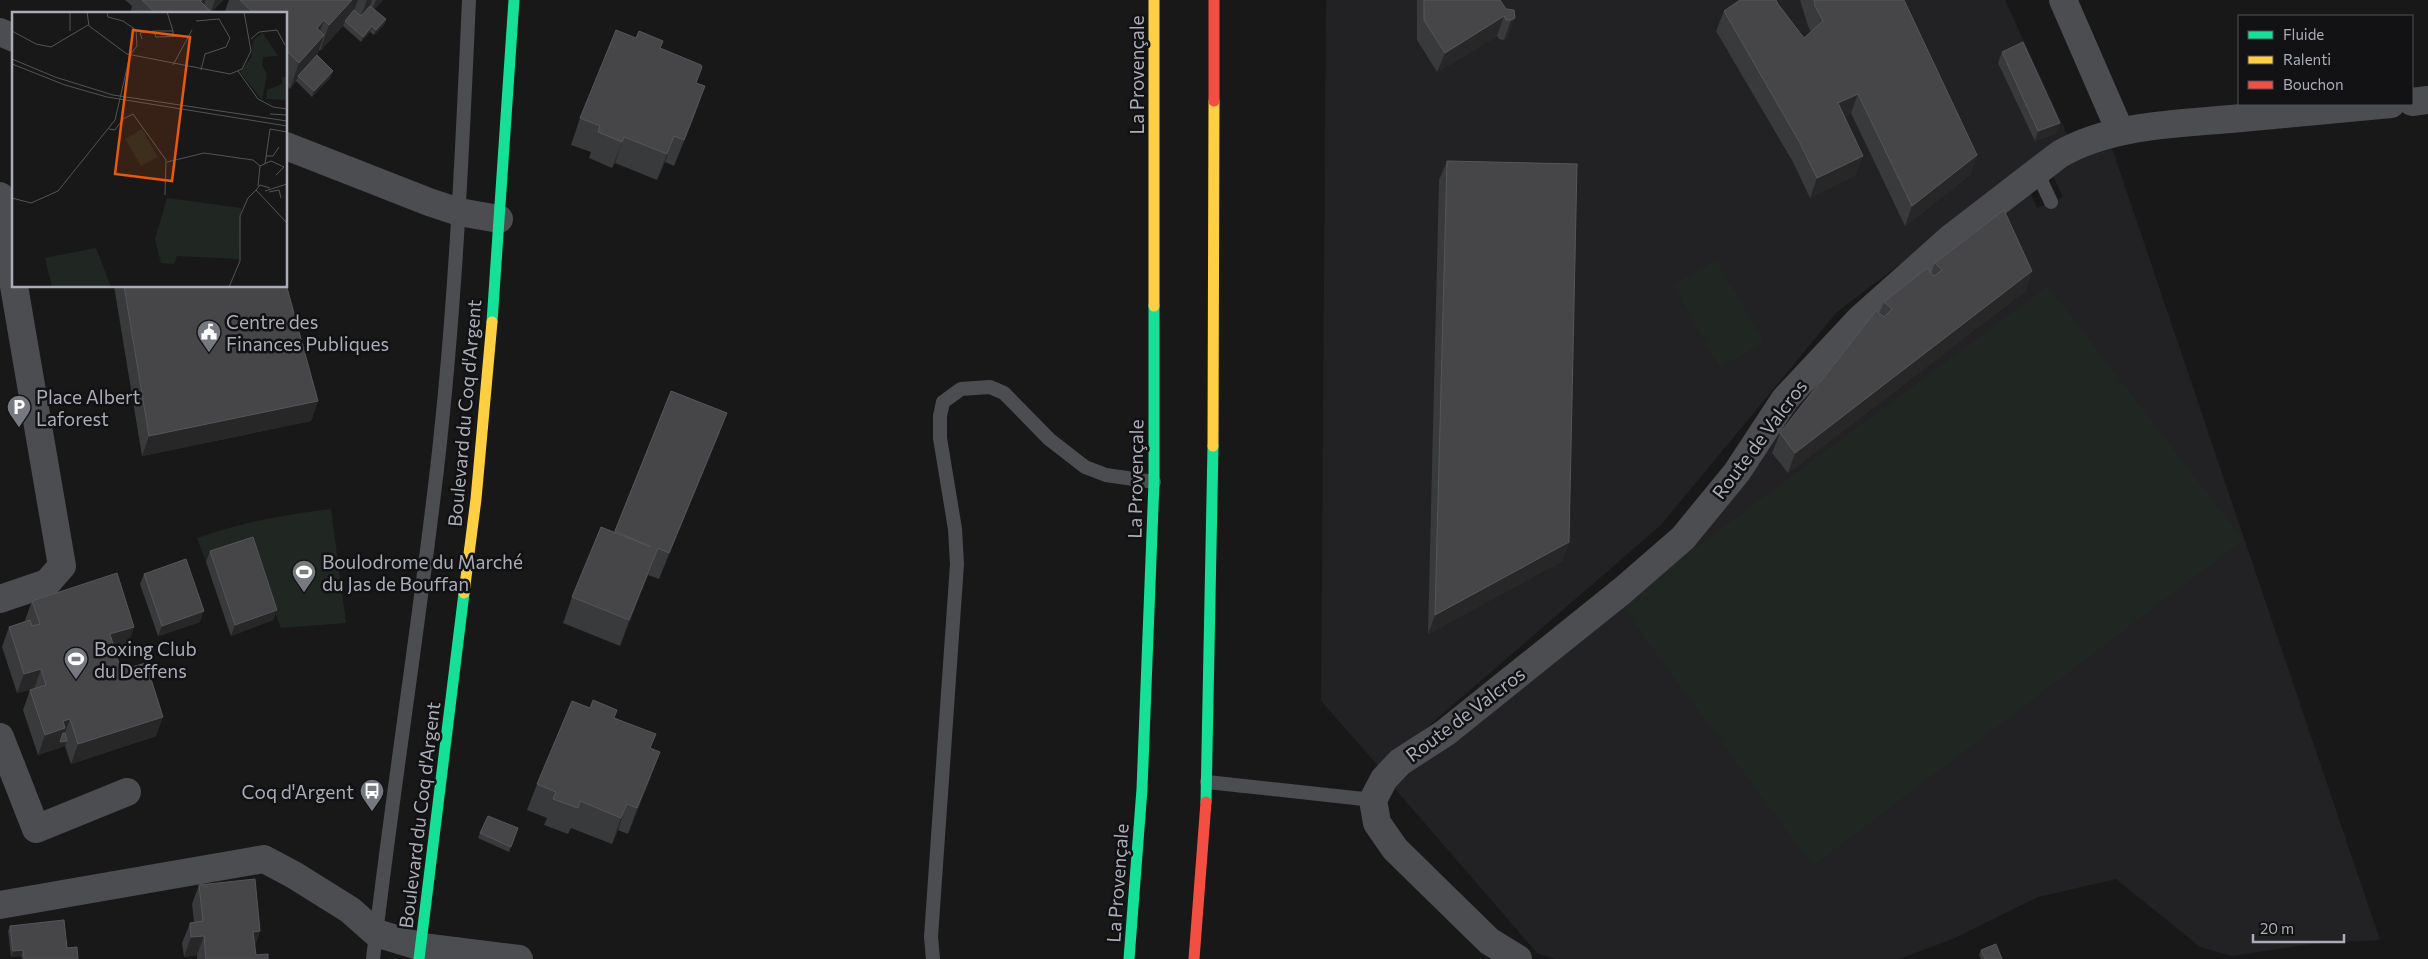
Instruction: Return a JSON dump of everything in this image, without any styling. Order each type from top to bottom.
[{"type":"main road","name":"Boulevard du Coq d'Argent","points":[[420,953],[476,499],[491,343],[514,0]]},
{"type":"main road","name":"La Provençale","points":[[1129,959],[1142,789],[1154,482],[1154,0]]},
{"type":"main road","points":[[1194,959],[1207,782],[1213,482],[1214,0]]},
{"type":"main road","points":[[1142,20],[1155,346]]},
{"type":"street","points":[[2063,0],[2120,132]]},
{"type":"street","points":[[0,32],[12,37]]},
{"type":"street","points":[[2413,102],[2428,100]]},
{"type":"street","name":"Route de Valcros","points":[[1373,800],[1384,779],[1400,762],[1444,733],[1521,673],[1622,591],[1683,538],[1737,472],[1785,399],[1860,319],[1952,237],[2060,154],[2078,143],[2120,132],[2174,124],[2380,105]]},
{"type":"street","points":[[288,147],[459,212],[500,220]]},
{"type":"street","points":[[0,196],[10,287],[62,566],[47,584],[0,599]]},
{"type":"street","points":[[0,737],[36,829],[128,792]]},
{"type":"street","points":[[1373,800],[1376,823],[1395,849],[1489,941],[1518,959]]},
{"type":"street","points":[[0,904],[264,859],[342,905],[374,946],[420,953],[519,959]]},
{"type":"lane","name":"Boulevard du Coq d'Argent","points":[[374,946],[437,470],[448,359],[459,212],[469,0]]},
{"type":"lane","points":[[2037,172],[2051,202]]},
{"type":"lane","points":[[933,959],[931,936],[957,564],[955,529],[940,438],[940,416],[943,402],[961,389],[990,387],[1004,393],[1049,439],[1085,467],[1106,475],[1154,482]]},
{"type":"lane","points":[[1207,782],[1373,800]]},
{"type":"shaded area","points":[[1326,0],[2005,0],[2068,136],[1837,312],[1661,525],[1380,768],[1321,701]]},
{"type":"shaded area","points":[[2110,142],[2380,940],[2310,944],[2232,956],[2200,947],[2116,879],[2038,897],[1955,938],[1899,959],[1555,959],[1537,953],[1390,783],[1609,614],[1796,400],[2028,188],[2037,208],[2063,197],[2052,174],[2068,157]]},
{"type":"shaded area","points":[[1716,260],[1764,342],[1720,368],[1673,285]]},
{"type":"shaded area","points":[[2048,286],[2243,540],[1813,866],[1620,604]]},
{"type":"shaded area","name":"Boulodrome du Marché du Jas de Bouffan","points":[[331,509],[346,623],[281,628],[249,548],[206,562],[197,538],[263,520]]},
{"type":"building","points":[[142,0],[202,0],[200,1],[210,11],[209,12],[155,12]]},
{"type":"building","points":[[240,0],[352,0],[329,25],[324,20],[317,28],[324,35],[299,63],[288,52],[288,12],[253,12]]},
{"type":"building","points":[[1424,0],[1500,0],[1506,9],[1514,10],[1515,18],[1506,20],[1504,16],[1445,53],[1424,20]]},
{"type":"building","points":[[1740,0],[1776,0],[1804,38],[1823,21],[1814,0],[1904,0],[1977,155],[1912,206],[1858,94],[1838,103],[1863,156],[1817,178],[1800,143],[1724,11]]},
{"type":"building","points":[[370,6],[386,19],[376,30],[372,26],[363,37],[345,21],[354,10],[361,16]]},
{"type":"building","points":[[616,30],[636,38],[639,31],[663,41],[660,48],[702,67],[696,83],[705,86],[684,140],[674,136],[667,154],[624,137],[622,142],[598,132],[600,126],[580,118]]},
{"type":"building","points":[[2023,42],[2060,123],[2038,131],[2002,52]]},
{"type":"building","points":[[317,55],[333,71],[314,91],[298,76]]},
{"type":"building","points":[[1447,161],[1577,164],[1569,542],[1435,615]]},
{"type":"building","points":[[2004,210],[2032,271],[1795,453],[1780,433],[1876,311],[1884,317],[1892,309],[1884,302],[1927,268],[1934,276],[1942,270],[1935,263]]},
{"type":"building","name":"Centre des Finances Publiques","points":[[124,288],[287,288],[318,401],[149,436]]},
{"type":"building","points":[[671,391],[727,413],[669,553],[658,548],[629,620],[572,597],[601,527],[651,547],[615,531]]},
{"type":"building","points":[[253,537],[277,610],[235,625],[210,551]]},
{"type":"building","points":[[186,559],[204,611],[162,626],[144,574]]},
{"type":"building","points":[[117,573],[134,627],[110,634],[121,670],[146,663],[163,717],[78,744],[70,719],[63,721],[65,728],[45,735],[30,690],[46,685],[41,669],[24,674],[9,627],[30,620],[32,626],[40,624],[32,601]]},
{"type":"building","points":[[593,700],[617,710],[614,718],[656,734],[650,748],[660,752],[637,808],[627,804],[621,818],[580,801],[578,808],[553,799],[556,792],[537,784],[572,701],[590,708]]},
{"type":"building","points":[[63,733],[65,733],[67,741],[60,742]]},
{"type":"building","points":[[488,816],[518,828],[511,847],[480,833]]},
{"type":"building","points":[[255,879],[260,931],[253,932],[256,955],[268,954],[268,959],[206,959],[204,936],[191,937],[190,923],[203,921],[199,885]]},
{"type":"building","points":[[64,920],[67,948],[77,947],[78,959],[24,959],[23,950],[13,951],[10,926]]},
{"type":"building","points":[[1996,944],[2002,959],[1985,959],[1981,950]]},
{"type":"traffic: fast","points":[[492,322],[514,0]]},
{"type":"traffic: fast","points":[[1129,959],[1142,789],[1154,482],[1154,306]]},
{"type":"traffic: fast","points":[[1206,802],[1213,446]]},
{"type":"traffic: fast","points":[[419,959],[464,593]]},
{"type":"traffic: slow","points":[[1154,0],[1154,306]]},
{"type":"traffic: slow","points":[[1213,446],[1214,101]]},
{"type":"traffic: slow","points":[[464,593],[476,499],[492,322]]},
{"type":"traffic: jam","points":[[1214,0],[1214,101]]},
{"type":"traffic: jam","points":[[1194,959],[1206,802]]},
{"type":"place","name":"Centre des Finances Publiques","points":[[209,353]]},
{"type":"place","name":"Place Albert Laforest","points":[[19,428]]},
{"type":"place","name":"Boulodrome du Marché du Jas de Bouffan","points":[[304,593]]},
{"type":"place","name":"Boxing Club du Deffens","points":[[76,680]]},
{"type":"place","name":"Coq d'Argent","points":[[372,812]]}]
